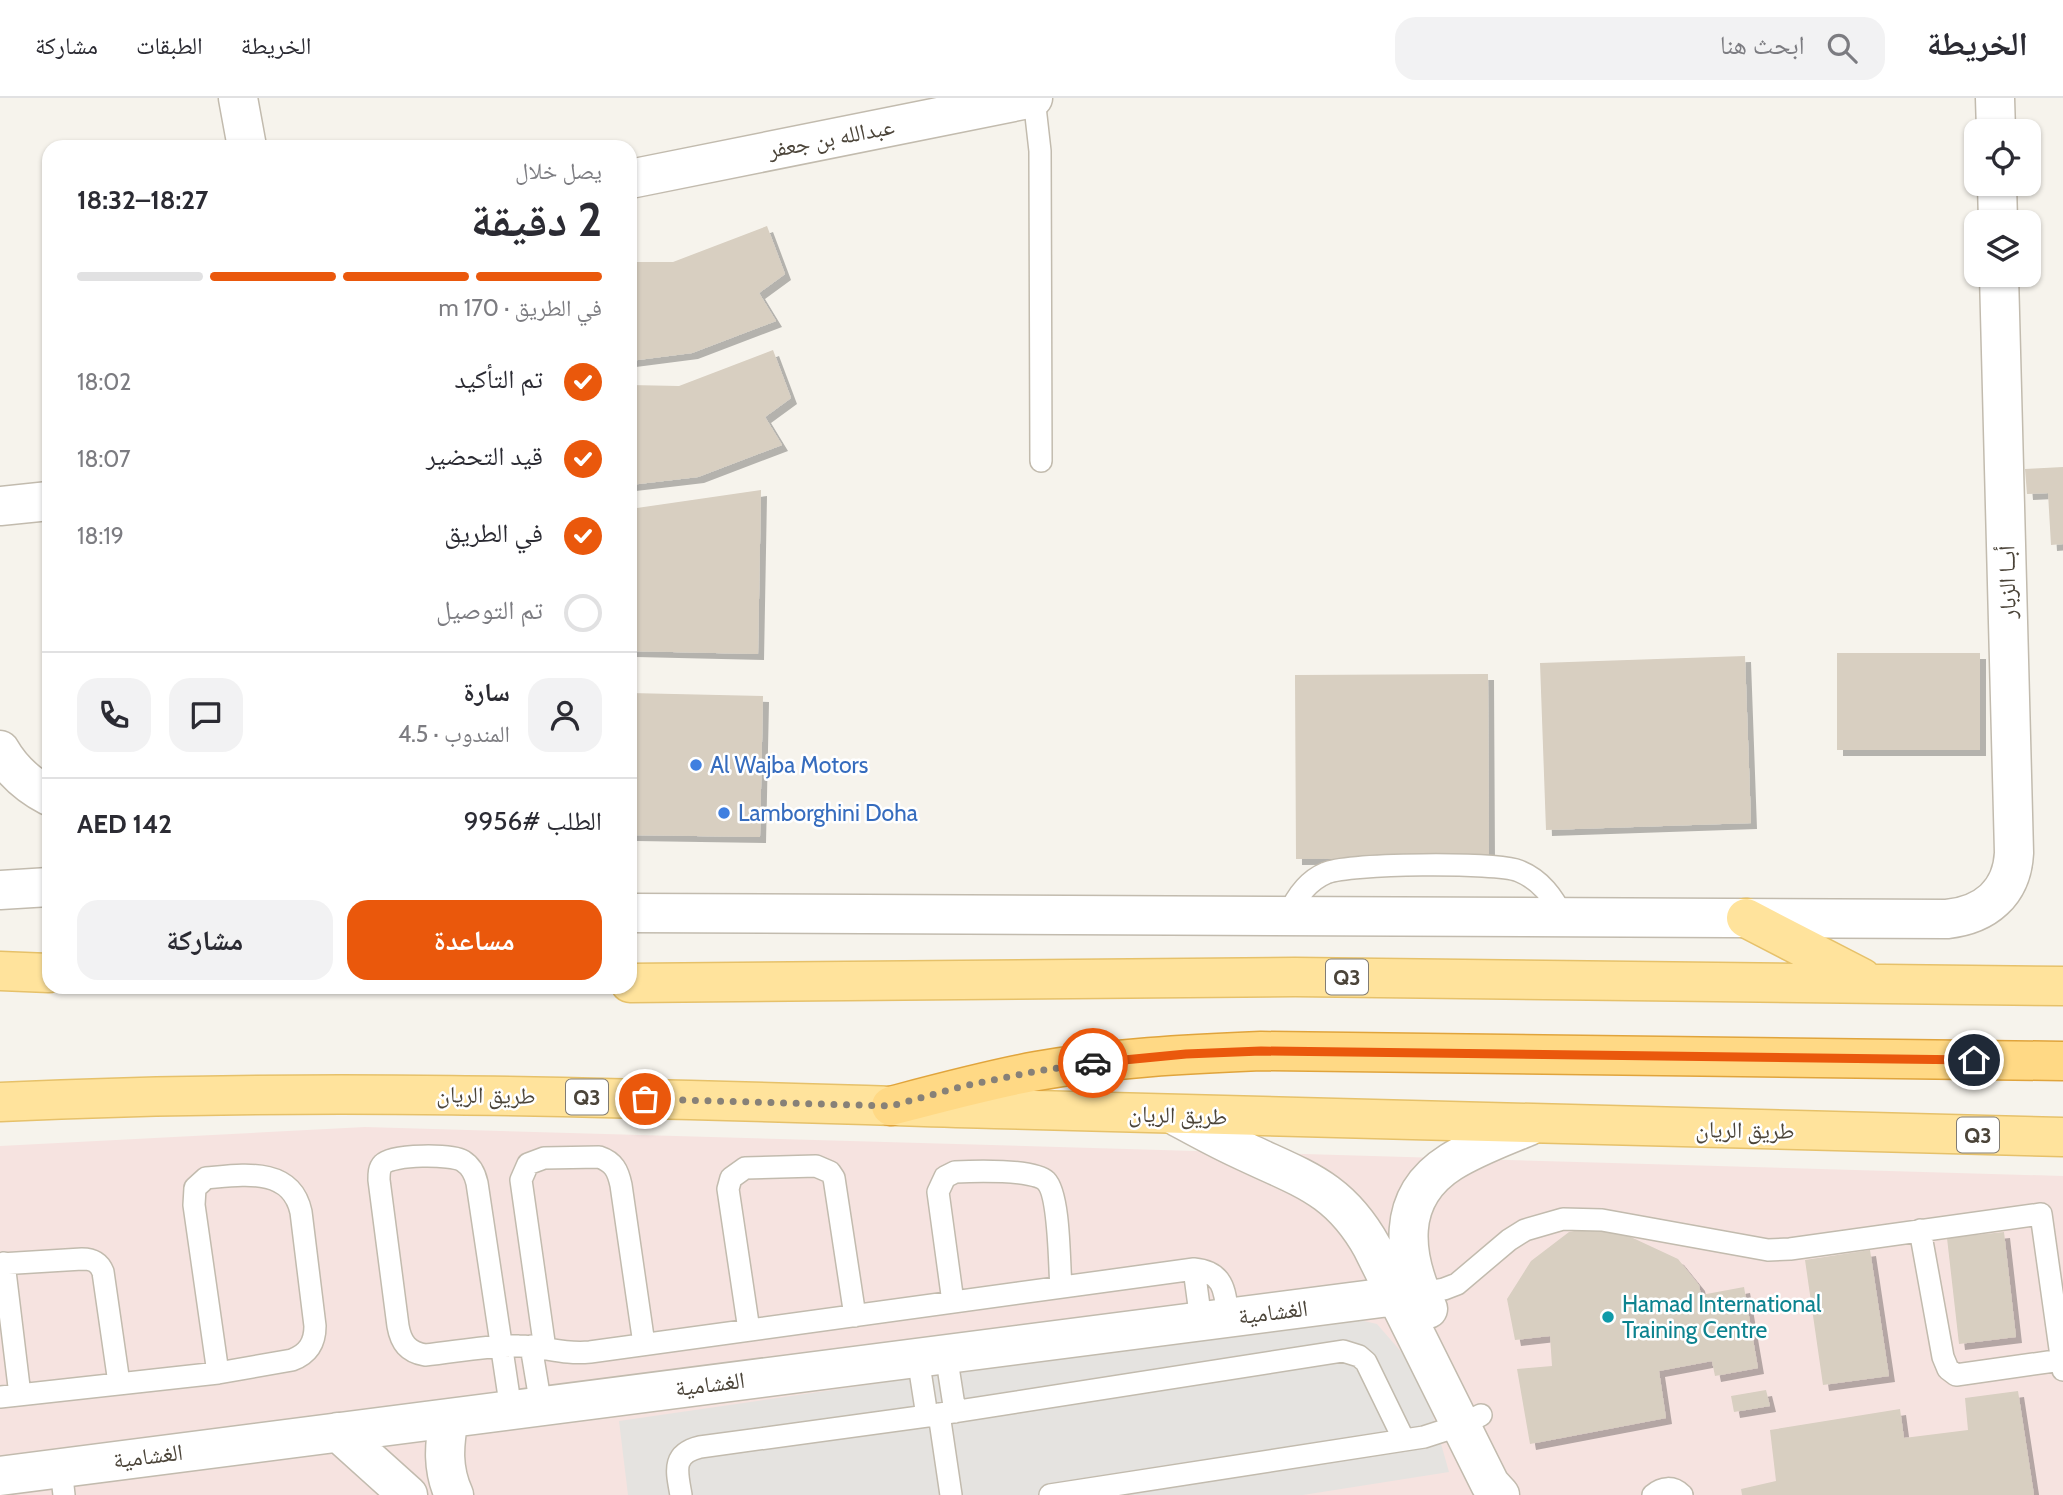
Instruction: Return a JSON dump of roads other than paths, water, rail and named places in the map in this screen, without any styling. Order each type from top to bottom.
[{"type":"highway","points":[[891,1106],[964,1086],[1037,1071],[1111,1061],[1261,1051],[2063,1062]]},
{"type":"main road","points":[[1746,918],[1870,982]]},
{"type":"main road","points":[[0,971],[42,973]]},
{"type":"main road","name":"Q3","points":[[637,983],[1281,977],[2063,986]]},
{"type":"main road","name":"طريق الريان","points":[[0,1102],[195,1096],[509,1095],[1529,1126],[2063,1137]]},
{"type":"street","points":[[238,98],[246,140]]},
{"type":"street","name":"عبدالله بن جعفر","points":[[637,177],[940,107],[1034,98]]},
{"type":"street","points":[[1995,98],[1996,119]]},
{"type":"street","name":"أبــا الزبار","points":[[1746,918],[1961,917],[1986,907],[2005,888],[2014,853],[2000,287]]},
{"type":"street","points":[[0,506],[42,502]]},
{"type":"street","points":[[0,890],[42,887]]},
{"type":"street","points":[[637,913],[1746,918]]},
{"type":"street","points":[[1174,1115],[1235,1148],[1318,1185],[1335,1198],[1362,1228],[1409,1295],[1471,1420],[1498,1492]]},
{"type":"street","points":[[1409,1295],[1407,1233],[1416,1200],[1425,1186],[1436,1173],[1450,1163],[1529,1126]]},
{"type":"street","name":"الغشامية","points":[[0,1476],[62,1481],[338,1432],[1409,1295]]},
{"type":"street","points":[[446,1492],[444,1455],[449,1418]]},
{"type":"street","points":[[338,1432],[408,1495]]},
{"type":"lane","points":[[1034,98],[1040,151],[1041,461]]},
{"type":"lane","points":[[1288,916],[1302,891],[1318,877],[1338,869],[1487,866],[1518,870],[1533,878],[1556,902],[1563,917]]},
{"type":"lane","points":[[526,1408],[501,1347],[477,1183],[472,1169],[454,1157],[394,1158],[383,1164],[379,1174],[400,1334],[402,1342],[416,1353],[433,1354],[501,1347],[538,1348],[568,1354],[1194,1269],[1212,1273],[1219,1279],[1225,1296],[1215,1320]]},
{"type":"lane","points":[[526,1408],[538,1348],[521,1180],[528,1164],[544,1158],[599,1157],[617,1170],[644,1344]]},
{"type":"lane","points":[[749,1330],[728,1189],[732,1178],[745,1168],[816,1166],[830,1172],[834,1178],[855,1316]]},
{"type":"lane","points":[[953,1302],[938,1192],[945,1177],[955,1172],[1032,1174],[1046,1181],[1055,1203],[1061,1287]]},
{"type":"lane","points":[[119,1383],[100,1265],[89,1259],[2,1264],[10,1396],[218,1373],[292,1360],[307,1351],[315,1335],[298,1200],[283,1182],[272,1178],[206,1178],[195,1188],[194,1205],[218,1373]]},
{"type":"lane","points":[[1409,1295],[1457,1284],[1508,1240],[1525,1230],[1563,1219],[1602,1220],[1768,1250],[2041,1214],[2062,1365],[1956,1376],[1948,1369],[1943,1357],[1920,1230]]},
{"type":"lane","points":[[681,1495],[676,1471],[681,1457],[700,1447],[941,1414],[1343,1352],[1360,1356],[1366,1362],[1404,1440]]},
{"type":"lane","points":[[932,1356],[951,1495]]},
{"type":"lane","points":[[1050,1495],[1404,1440],[1443,1432],[1471,1420]]},
{"type":"lane","points":[[1653,1495],[1664,1488],[1682,1495]]},
{"type":"place","name":"Al Wajba Motors","points":[[696,765]]},
{"type":"place","name":"Lamborghini Doha","points":[[724,813]]},
{"type":"place","name":"Hamad International Training Centre","points":[[1608,1317]]}]
